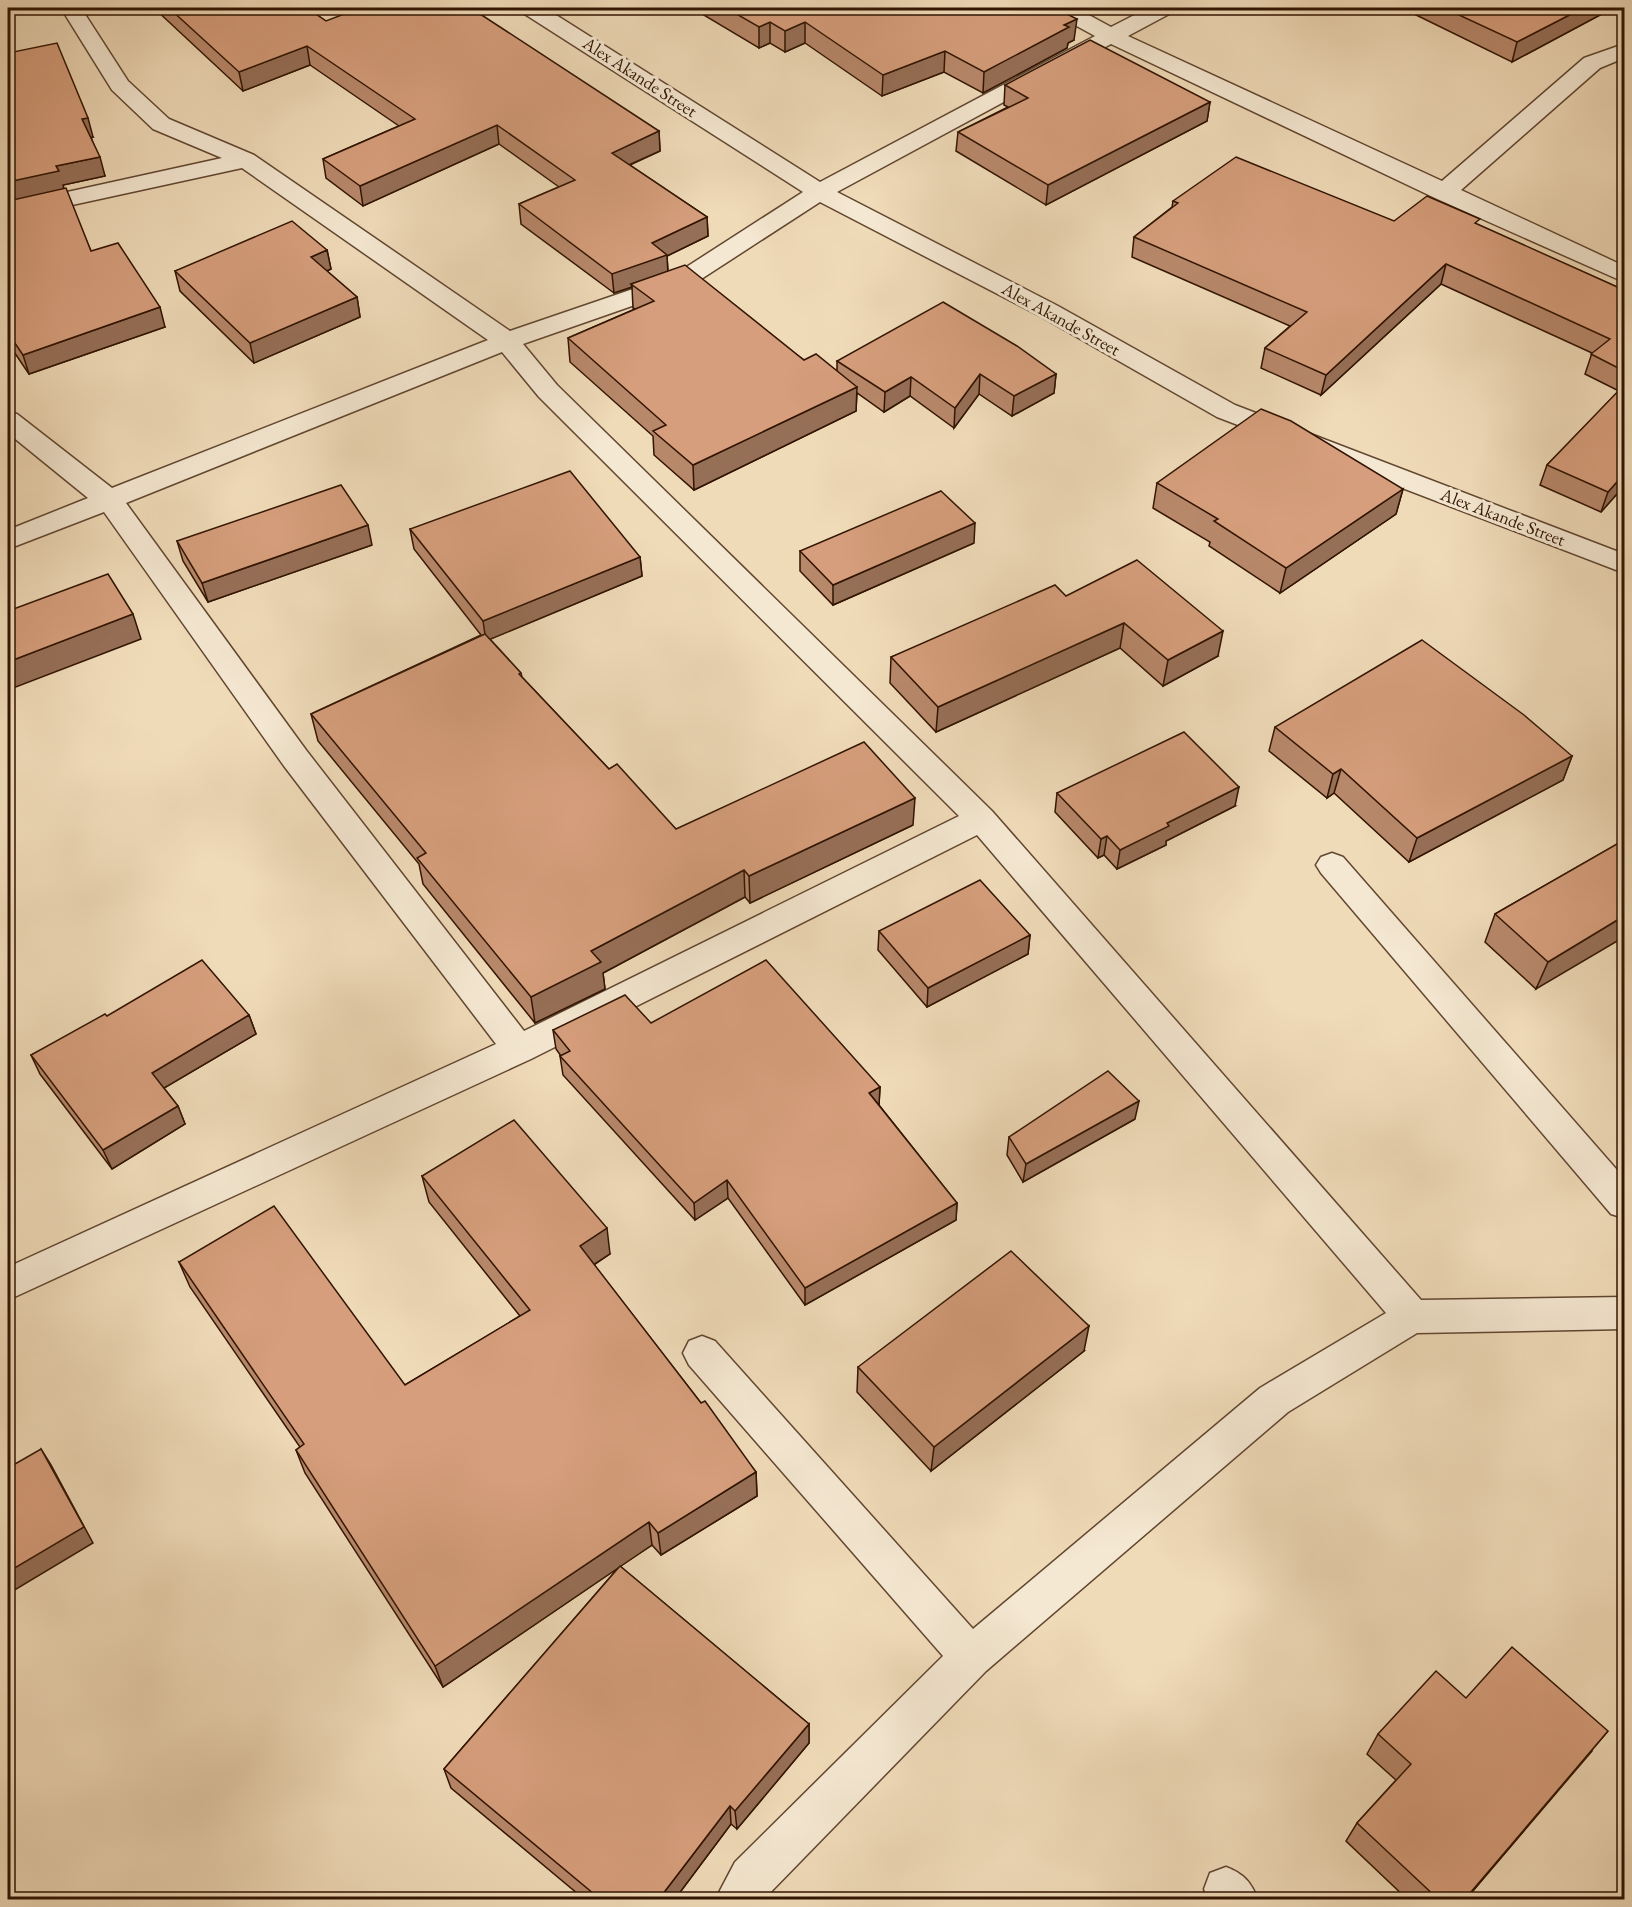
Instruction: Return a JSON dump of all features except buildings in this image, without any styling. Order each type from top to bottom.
[{"type":"street","points":[[71,8],[120,85],[161,124],[246,160],[507,341],[548,391],[981,819],[1412,1317]]},
{"type":"street","name":"Alex Akande Street","points":[[531,8],[819,192],[1049,311],[1226,411],[1624,564]]},
{"type":"street","points":[[1061,8],[1113,37],[1624,275]]},
{"type":"street","points":[[8,540],[507,341],[684,280],[819,192],[1113,37],[1163,8]]},
{"type":"street","points":[[1443,192],[1592,63],[1624,50]]},
{"type":"street","points":[[8,212],[246,160]]},
{"type":"street","points":[[8,420],[110,501],[295,758],[519,1049]]},
{"type":"street","points":[[8,1284],[519,1049],[981,819]]},
{"type":"street","points":[[1332,865],[1624,1203]]},
{"type":"street","points":[[736,1899],[751,1878],[970,1657],[1274,1400],[1412,1317],[1624,1312]]},
{"type":"street","points":[[702,1353],[970,1657]]}]
